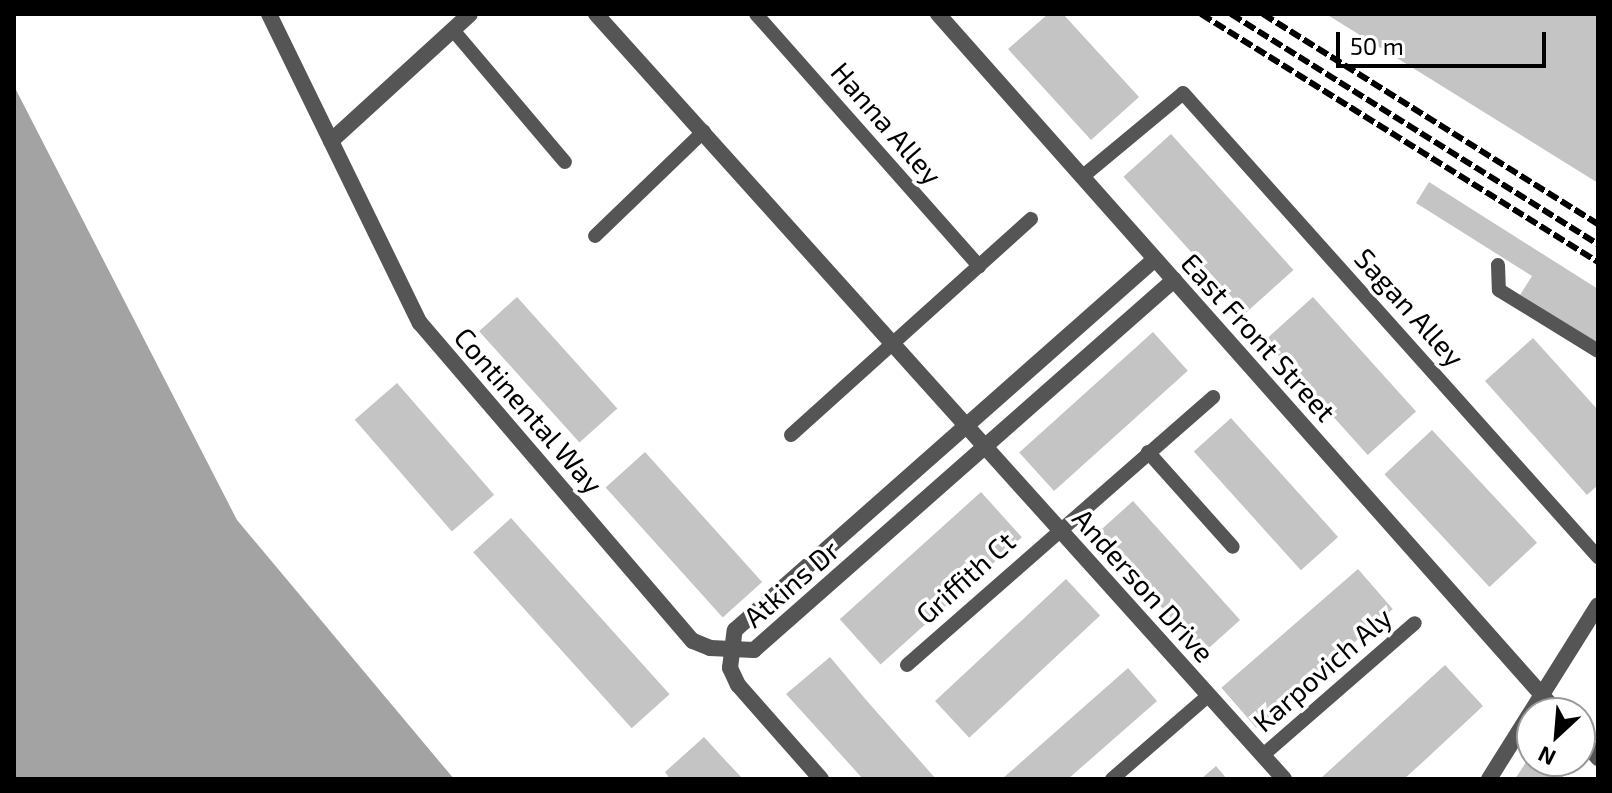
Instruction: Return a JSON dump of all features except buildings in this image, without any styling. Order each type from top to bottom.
[{"type":"street","name":"Continental Way","points":[[269,14],[420,323],[693,641],[731,654]]},
{"type":"street","points":[[331,141],[470,14]]},
{"type":"street","points":[[596,14],[891,343]]},
{"type":"street","name":"East Front Street","points":[[938,14],[1545,697]]},
{"type":"street","name":"Atkins Dr","points":[[1155,259],[735,630],[731,654],[754,650],[1174,280]]},
{"type":"street","name":"Anderson Drive","points":[[891,343],[1284,779]]},
{"type":"street","points":[[1489,779],[1598,605]]},
{"type":"street","points":[[731,654],[738,685],[821,779]]},
{"type":"lane","name":"Hanna Alley","points":[[756,14],[979,266]]},
{"type":"lane","points":[[453,30],[565,162]]},
{"type":"lane","name":"Sagan Alley","points":[[1082,177],[1183,93],[1598,557]]},
{"type":"lane","points":[[595,236],[704,131]]},
{"type":"lane","points":[[791,435],[1031,219]]},
{"type":"lane","points":[[1498,265],[1499,290],[1598,351]]},
{"type":"lane","name":"Griffith Ct","points":[[907,665],[1058,528],[1213,397]]},
{"type":"lane","points":[[1148,452],[1233,547]]},
{"type":"lane","name":"Karpovich Aly","points":[[1263,755],[1415,623]]},
{"type":"lane","points":[[1112,779],[1209,695]]},
{"type":"shaded area","points":[[14,86],[237,520],[454,779],[14,779]]},
{"type":"railway","points":[[1201,14],[1598,262]]},
{"type":"railway","points":[[1231,14],[1598,244]]},
{"type":"railway","points":[[1263,14],[1598,224]]}]
